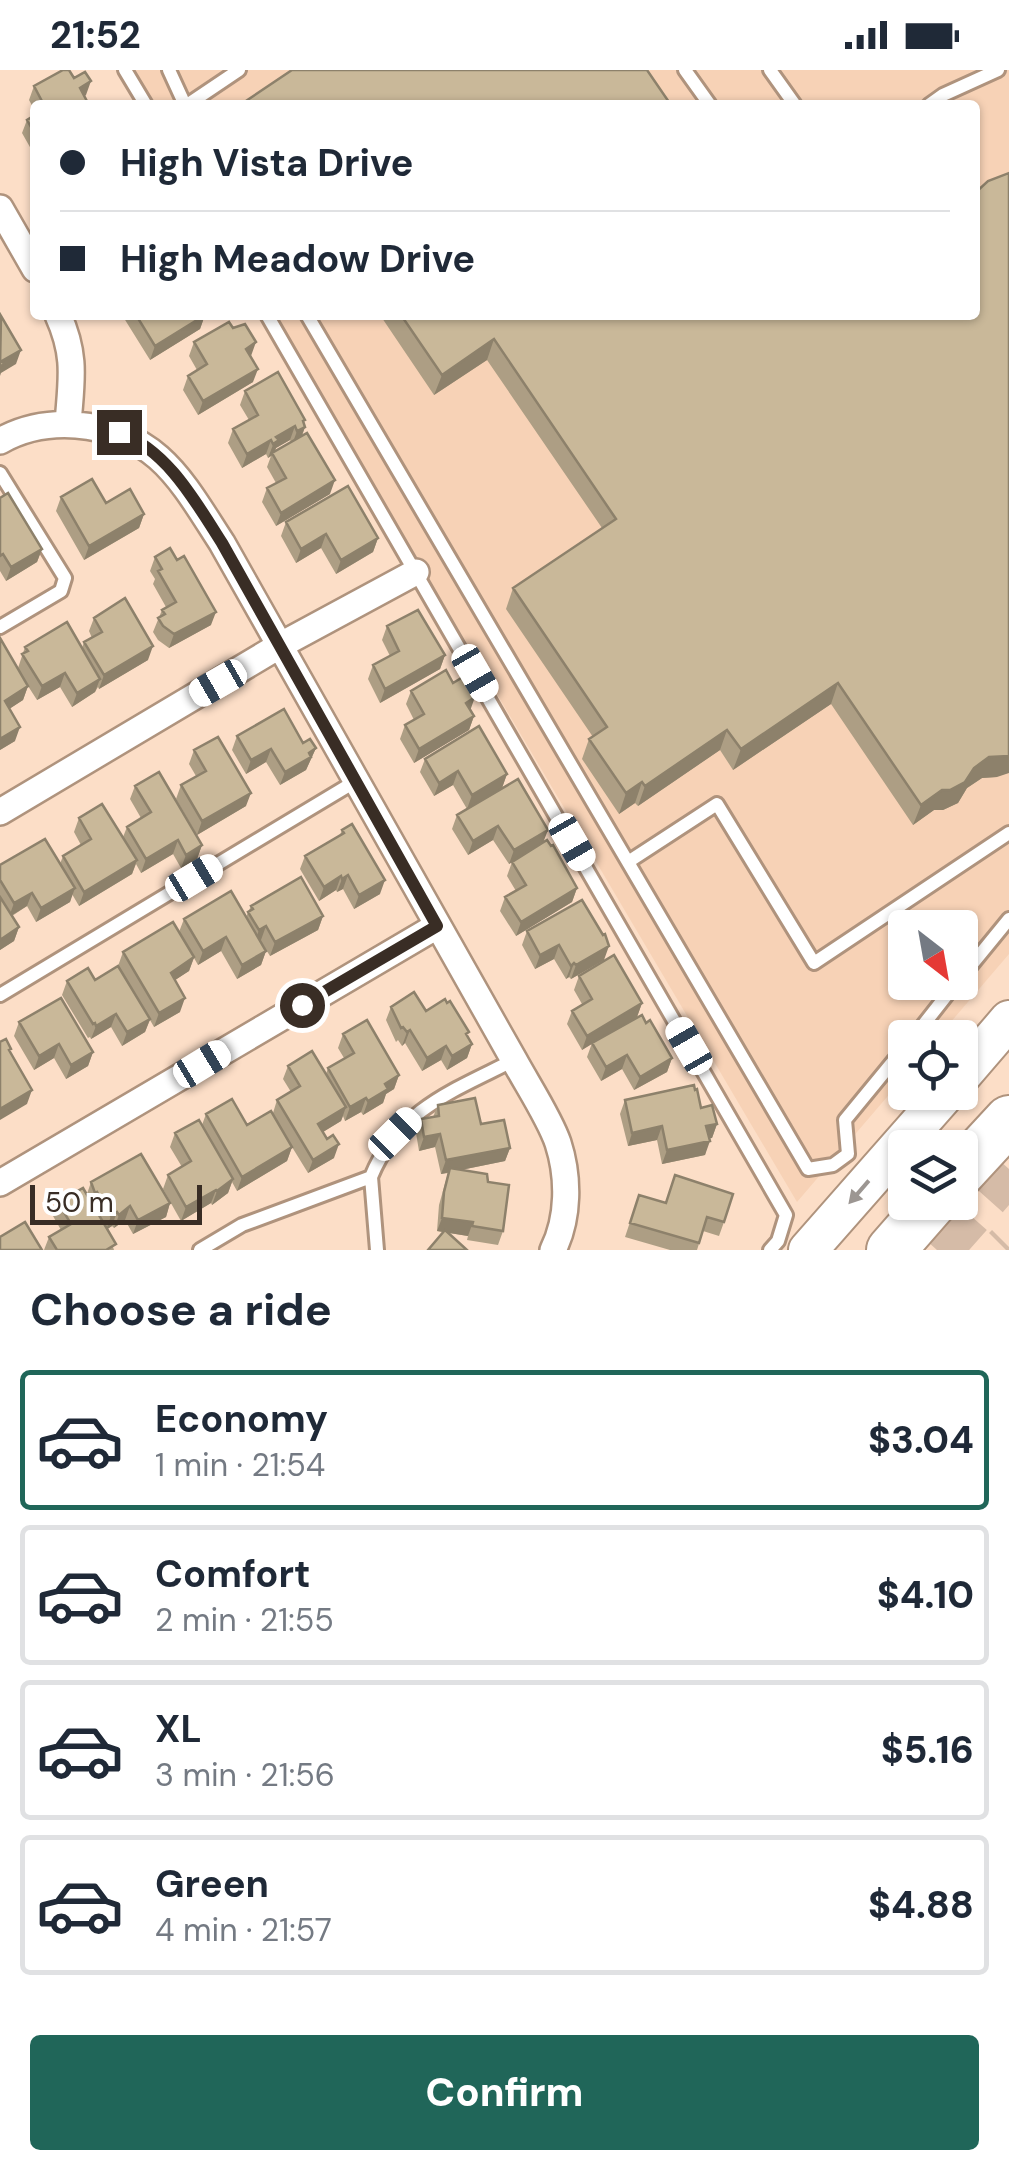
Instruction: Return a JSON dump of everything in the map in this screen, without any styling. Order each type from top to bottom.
[{"type":"highway","points":[[978,1154],[1009,1120]]},
{"type":"highway","points":[[891,1250],[918,1220]]},
{"type":"main road","points":[[978,1056],[1009,1020]]},
{"type":"main road","points":[[808,1250],[931,1110]]},
{"type":"street","points":[[0,208],[30,260]]},
{"type":"street","points":[[60,320],[72,364],[68,424]]},
{"type":"street","points":[[0,441],[32,427],[68,424],[119,432],[157,455],[188,491],[222,543],[558,1142],[566,1188],[561,1233],[553,1250]]},
{"type":"street","points":[[0,812],[280,646],[416,572]]},
{"type":"street","points":[[0,1183],[437,926]]},
{"type":"lane","points":[[125,70],[143,100]]},
{"type":"lane","points":[[169,70],[184,100]]},
{"type":"lane","points":[[194,100],[239,70]]},
{"type":"lane","points":[[685,70],[706,100]]},
{"type":"lane","points":[[770,70],[791,100]]},
{"type":"lane","points":[[936,100],[998,70]]},
{"type":"lane","points":[[271,320],[786,1215],[778,1241],[770,1250]]},
{"type":"lane","points":[[311,320],[808,1169],[833,1164],[848,1154],[845,1120],[888,1068]]},
{"type":"lane","points":[[0,473],[65,578],[60,591],[0,627]]},
{"type":"lane","points":[[0,995],[356,781]]},
{"type":"lane","points":[[628,862],[717,804],[814,964],[1009,833]]},
{"type":"lane","points":[[978,957],[1009,919]]},
{"type":"lane","points":[[928,1020],[944,1000]]},
{"type":"lane","points":[[377,1250],[372,1178],[395,1134],[418,1112],[514,1060]]},
{"type":"lane","points":[[200,1250],[242,1225],[372,1178]]},
{"type":"shaded area","points":[[128,70],[1009,70],[1009,954],[978,990],[978,910],[888,910],[888,1000],[970,1000],[953,1020],[888,1020],[888,1096],[797,1202],[276,320],[980,320],[980,100],[146,100]]},
{"type":"building","points":[[63,70],[69,70],[74,78],[85,72],[91,81],[80,88],[86,100],[41,100],[34,86]]},
{"type":"building","points":[[292,70],[647,70],[668,100],[247,100]]},
{"type":"building","points":[[1009,173],[1009,756],[989,757],[974,768],[965,782],[942,790],[921,805],[838,683],[741,749],[727,730],[645,786],[642,782],[626,793],[589,739],[607,727],[513,588],[616,519],[494,339],[442,375],[404,320],[980,320],[980,188]]},
{"type":"building","points":[[1,316],[21,350],[2,361],[0,367]]},
{"type":"building","points":[[139,320],[197,320],[155,346]]},
{"type":"building","points":[[229,322],[233,328],[245,324],[256,342],[246,349],[258,369],[203,401],[188,376],[207,364],[194,342]]},
{"type":"building","points":[[278,372],[305,420],[305,427],[297,431],[295,426],[276,437],[279,440],[273,444],[271,440],[247,454],[233,429],[258,415],[245,391]]},
{"type":"building","points":[[307,433],[335,480],[281,513],[267,488],[286,478],[272,453]]},
{"type":"building","points":[[92,479],[106,503],[130,489],[144,514],[89,546],[61,497]]},
{"type":"building","points":[[348,486],[378,538],[341,560],[326,534],[301,549],[286,522]]},
{"type":"building","points":[[8,493],[42,549],[11,567],[3,554],[0,556],[0,498]]},
{"type":"building","points":[[170,548],[177,560],[184,556],[216,612],[174,634],[158,618],[165,614],[162,610],[176,602],[158,571],[162,569],[155,557]]},
{"type":"building","points":[[125,598],[153,646],[104,675],[84,642],[102,632],[94,618]]},
{"type":"building","points":[[418,610],[445,655],[385,689],[373,665],[399,651],[387,626]]},
{"type":"building","points":[[67,622],[100,679],[77,693],[65,673],[42,686],[22,654],[28,651],[25,647]]},
{"type":"building","points":[[0,638],[28,686],[5,701],[20,727],[0,739]]},
{"type":"building","points":[[446,670],[453,683],[463,677],[475,697],[466,703],[474,716],[419,749],[405,725],[424,714],[411,691]]},
{"type":"building","points":[[284,709],[303,743],[310,739],[316,748],[309,753],[311,757],[285,772],[271,749],[251,760],[237,736]]},
{"type":"building","points":[[479,726],[507,774],[472,795],[458,771],[439,783],[425,759]]},
{"type":"building","points":[[218,737],[251,793],[202,821],[181,785],[206,771],[194,750]]},
{"type":"building","points":[[159,772],[202,845],[186,855],[178,840],[146,859],[127,827],[151,812],[135,786]]},
{"type":"building","points":[[518,779],[548,830],[514,850],[498,826],[473,841],[457,815]]},
{"type":"building","points":[[102,804],[137,860],[84,892],[63,856],[91,839],[79,818]]},
{"type":"building","points":[[352,824],[385,880],[359,895],[348,875],[324,887],[305,856]]},
{"type":"building","points":[[45,839],[75,888],[41,908],[32,893],[14,903],[0,880],[0,865]]},
{"type":"building","points":[[547,840],[577,888],[521,922],[505,897],[526,885],[512,862]]},
{"type":"building","points":[[301,877],[323,916],[275,942],[266,926],[259,930],[248,912],[253,909],[251,906]]},
{"type":"building","points":[[231,891],[266,951],[242,965],[226,937],[203,951],[184,919]]},
{"type":"building","points":[[0,897],[19,927],[0,940]]},
{"type":"building","points":[[582,900],[609,946],[571,966],[559,945],[540,955],[527,931]]},
{"type":"building","points":[[173,922],[194,957],[171,973],[185,998],[159,1013],[123,952]]},
{"type":"building","points":[[614,955],[642,1003],[587,1036],[572,1011],[592,999],[579,976]]},
{"type":"building","points":[[118,966],[150,1019],[127,1032],[116,1014],[96,1026],[93,1024],[67,981],[88,968],[95,980]]},
{"type":"building","points":[[414,992],[426,1011],[445,999],[450,1001],[472,1044],[452,1056],[446,1046],[427,1058],[410,1030],[401,1028],[391,1007]]},
{"type":"building","points":[[61,998],[93,1052],[71,1065],[59,1044],[39,1056],[19,1022]]},
{"type":"building","points":[[642,1015],[646,1023],[650,1020],[672,1058],[640,1077],[627,1055],[606,1067],[592,1043]]},
{"type":"building","points":[[367,1020],[399,1075],[385,1084],[388,1089],[350,1107],[328,1068],[354,1053],[343,1034]]},
{"type":"building","points":[[6,1039],[32,1090],[0,1109],[0,1042]]},
{"type":"building","points":[[312,1051],[346,1107],[318,1124],[327,1139],[333,1135],[339,1144],[313,1160],[277,1100],[300,1086],[288,1066]]},
{"type":"building","points":[[694,1085],[701,1108],[712,1105],[717,1124],[706,1126],[710,1141],[667,1150],[662,1126],[632,1133],[625,1100]]},
{"type":"building","points":[[475,1098],[481,1124],[504,1120],[510,1148],[446,1160],[440,1134],[424,1137],[421,1119],[439,1116],[438,1105]]},
{"type":"building","points":[[232,1099],[247,1125],[271,1111],[292,1147],[242,1177],[206,1114]]},
{"type":"building","points":[[199,1120],[233,1179],[186,1207],[168,1175],[191,1161],[175,1133]]},
{"type":"building","points":[[141,1154],[170,1203],[138,1220],[130,1206],[111,1216],[91,1182]]},
{"type":"building","points":[[450,1168],[487,1174],[488,1182],[509,1185],[503,1231],[442,1218]]},
{"type":"building","points":[[675,1175],[733,1194],[724,1222],[707,1217],[699,1243],[630,1223],[639,1195],[666,1203]]},
{"type":"building","points":[[83,1188],[116,1244],[106,1250],[57,1250],[49,1237],[71,1224],[58,1202]]},
{"type":"building","points":[[25,1222],[42,1250],[0,1250],[0,1237]]},
{"type":"building","points":[[445,1230],[467,1250],[428,1250]]},
{"type":"tunnel","points":[[937,1250],[1009,1169]]},
{"type":"tunnel","points":[[1006,1250],[1009,1247]]},
{"type":"route","points":[[119,432],[157,455],[188,491],[222,543],[437,926],[302,1005]]}]
